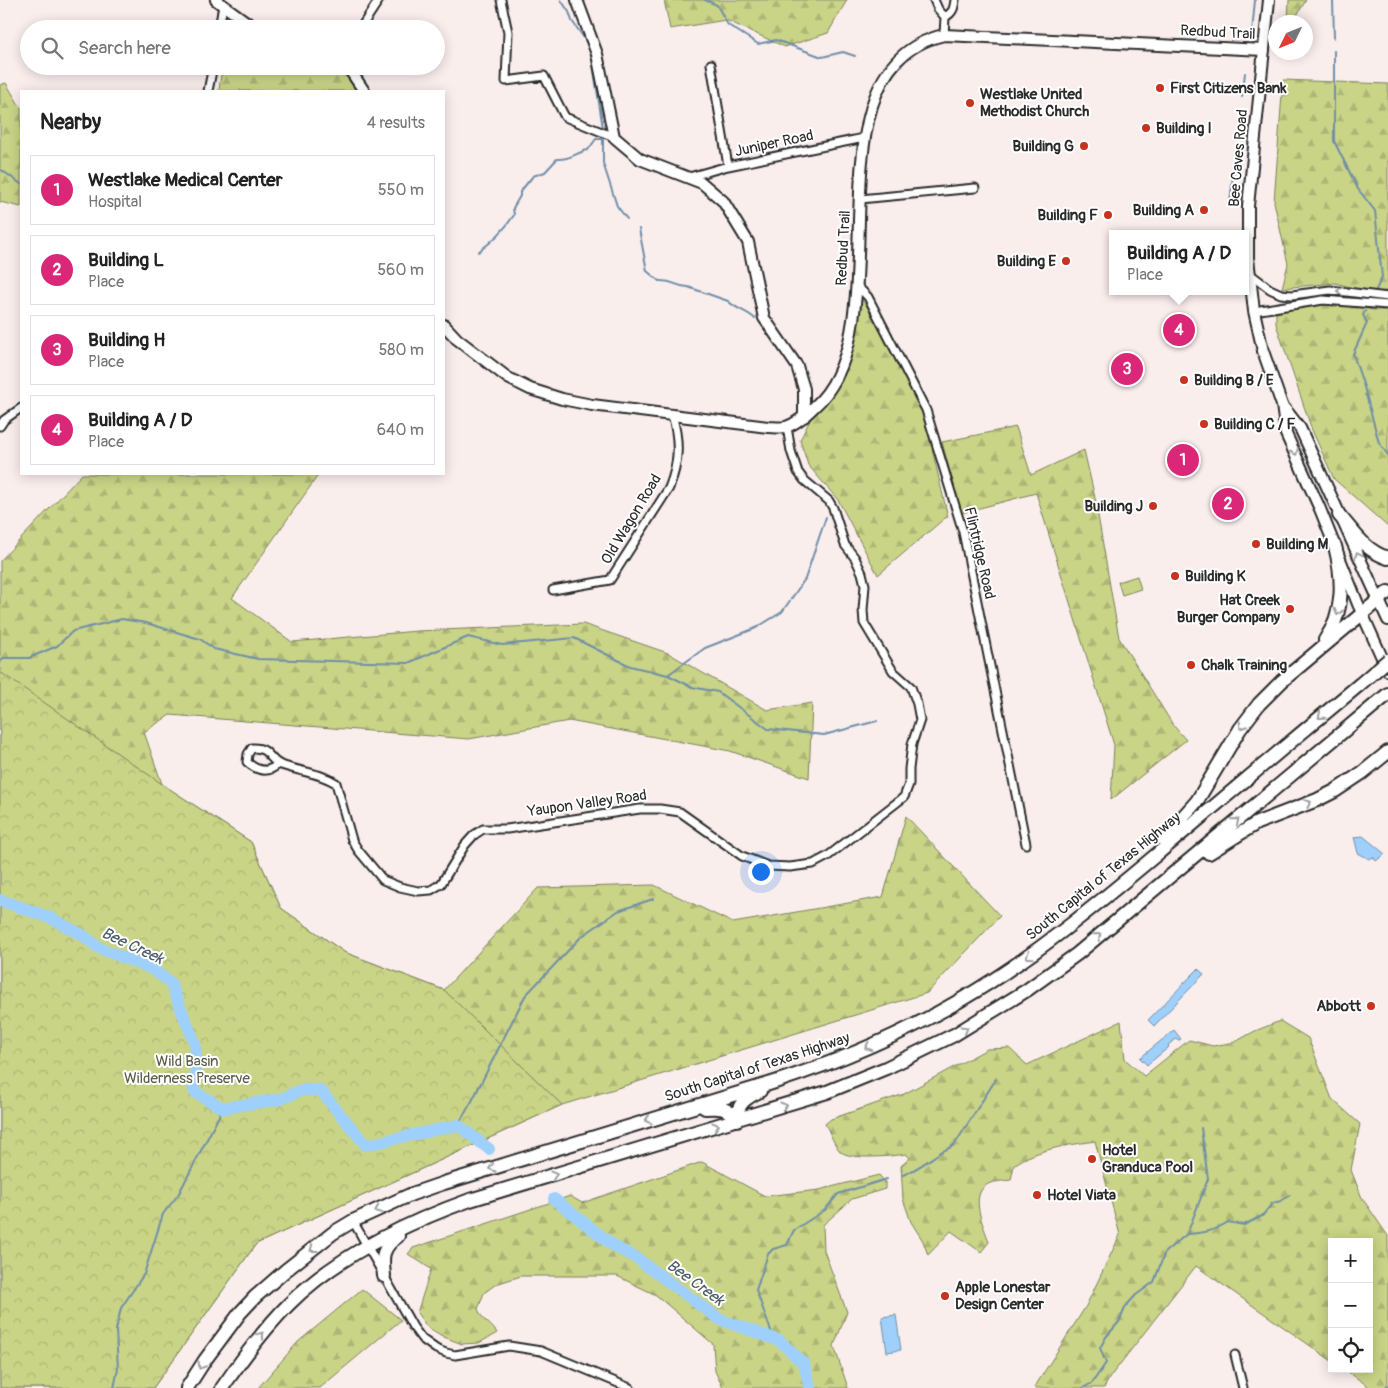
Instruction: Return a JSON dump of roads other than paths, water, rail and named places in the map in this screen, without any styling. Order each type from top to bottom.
[{"type":"highway","points":[[1339,514],[1365,546],[1388,558]]},
{"type":"highway","points":[[1313,655],[1333,627],[1339,609],[1340,576],[1335,546]]},
{"type":"highway","points":[[1092,909],[1185,817],[1203,792],[1252,712],[1273,689],[1383,596]]},
{"type":"highway","name":"South Capital of Texas Highway","points":[[187,1388],[221,1337],[255,1297],[325,1240],[353,1222],[412,1194],[444,1182],[796,1075],[867,1048],[946,1009],[1037,951],[1092,909],[1388,660]]},
{"type":"highway","points":[[222,1388],[268,1327],[290,1303],[330,1269],[424,1217],[470,1200],[839,1088],[954,1035],[1042,979],[1077,954],[1388,694]]},
{"type":"highway","points":[[1352,781],[1388,752]]},
{"type":"highway","points":[[1134,907],[1247,828],[1317,800],[1388,763]]},
{"type":"highway","points":[[737,1120],[738,1109],[745,1100],[796,1075]]},
{"type":"highway","points":[[683,1110],[722,1107],[729,1110],[737,1120]]},
{"type":"highway","points":[[384,1276],[382,1259],[385,1249],[393,1240],[424,1217]]},
{"type":"street","points":[[366,20],[379,0]]},
{"type":"street","points":[[501,0],[508,32],[506,81],[544,76],[565,117],[614,138],[640,159],[702,183],[723,201],[748,242],[764,318],[797,366],[804,389],[804,417]]},
{"type":"street","points":[[577,0],[597,54],[614,138]]},
{"type":"street","points":[[934,0],[938,9],[945,17],[944,34]]},
{"type":"street","points":[[945,17],[954,10],[956,0]]},
{"type":"street","name":"Bee Caves Road","points":[[1248,230],[1248,206],[1269,0]]},
{"type":"street","points":[[219,3],[219,20]]},
{"type":"street","points":[[219,3],[243,20]]},
{"type":"street","name":"Redbud Trail","points":[[787,427],[804,417],[826,397],[839,376],[844,361],[857,286],[864,138],[873,102],[894,64],[905,52],[917,43],[944,34],[1264,50]]},
{"type":"street","points":[[711,64],[728,166]]},
{"type":"street","points":[[208,90],[211,75]]},
{"type":"street","points":[[353,75],[363,90]]},
{"type":"street","name":"Juniper Road","points":[[689,177],[728,166],[864,138]]},
{"type":"street","points":[[860,199],[974,188]]},
{"type":"street","points":[[1249,273],[1272,291],[1281,294],[1337,291],[1388,297]]},
{"type":"street","name":"Bee Caves Road","points":[[1249,273],[1254,310],[1264,351],[1282,406],[1286,434],[1388,671]]},
{"type":"street","name":"Flintridge Road","points":[[857,286],[868,297],[929,419],[963,532],[1026,844]]},
{"type":"street","points":[[1254,310],[1323,300],[1388,306]]},
{"type":"street","points":[[445,328],[486,363],[508,378],[530,389],[562,399],[592,405],[768,428],[787,427]]},
{"type":"street","points":[[804,389],[812,397],[826,397]]},
{"type":"street","name":"Bee Caves Road","points":[[1282,406],[1300,428],[1339,514],[1383,596],[1388,620]]},
{"type":"street","points":[[0,426],[4,420],[20,409]]},
{"type":"street","name":"Old Wagon Road","points":[[553,590],[610,580],[669,488],[676,471],[679,450],[672,415]]},
{"type":"street","name":"Yaupon Valley Road","points":[[278,764],[324,776],[336,783],[352,840],[358,850],[383,880],[400,887],[418,891],[431,890],[441,884],[465,845],[474,835],[482,830],[508,829],[640,809],[680,812],[742,856],[768,866],[790,868],[813,864],[828,856],[904,797],[909,784],[908,769],[912,744],[920,720],[911,688],[893,671],[864,623],[865,585],[862,573],[855,558],[845,545],[829,501],[804,480],[798,472],[791,451],[787,427]]},
{"type":"street","points":[[353,1222],[413,1327],[422,1339],[436,1349],[455,1354],[509,1346],[541,1351],[630,1388]]},
{"type":"street","points":[[1236,1355],[1243,1388]]},
{"type":"water","points":[[1363,836],[1385,854],[1376,861],[1373,857],[1369,859],[1358,853],[1354,837]]},
{"type":"water","points":[[1198,969],[1204,974],[1154,1026],[1148,1020]]},
{"type":"water","points":[[1174,1030],[1181,1039],[1178,1041],[1176,1039],[1168,1045],[1169,1047],[1147,1065],[1140,1058]]},
{"type":"water","points":[[896,1315],[901,1350],[887,1352],[882,1317]]},
{"type":"waterway","points":[[561,0],[591,52],[603,128]]},
{"type":"waterway","points":[[705,0],[717,5],[728,25],[758,44],[776,40],[822,57],[843,52],[855,56]]},
{"type":"waterway","points":[[1252,33],[1255,0]]},
{"type":"waterway","points":[[1333,0],[1334,38]]},
{"type":"waterway","points":[[1334,51],[1334,141],[1358,189],[1375,211],[1382,277],[1375,292]]},
{"type":"waterway","points":[[1242,97],[1245,73]]},
{"type":"waterway","points":[[478,252],[498,235],[514,215],[513,208],[520,196],[520,192],[533,176],[545,172],[557,159],[566,158],[588,150],[596,139],[603,139],[603,163],[617,206],[627,219]]},
{"type":"waterway","points":[[1230,203],[1235,157]]},
{"type":"waterway","points":[[0,169],[20,183]]},
{"type":"waterway","points":[[639,229],[647,271],[659,281],[688,287],[728,301],[755,319]]},
{"type":"waterway","points":[[1365,311],[1363,315],[1367,323],[1353,354],[1379,443],[1388,455]]},
{"type":"waterway","points":[[669,674],[705,648],[756,628],[782,612],[805,579],[826,517]]},
{"type":"waterway","points":[[0,663],[3,658],[29,658],[57,646],[73,631],[122,619],[146,623],[200,639],[214,649],[258,659],[408,663],[468,637],[502,645],[574,638],[630,666],[668,675],[692,687],[718,692],[768,729],[824,735],[877,721]]},
{"type":"waterway","points":[[458,1125],[525,996],[581,937],[618,911],[653,899]]},
{"type":"waterway","name":"Bee Creek","points":[[0,900],[51,918],[84,936],[99,948],[152,969],[170,982],[195,1043],[196,1068],[193,1085],[195,1092],[219,1106],[224,1108],[281,1099],[301,1090],[320,1090],[366,1145],[458,1125],[489,1149]]},
{"type":"waterway","points":[[903,1175],[955,1144],[996,1079]]},
{"type":"waterway","points":[[114,1388],[118,1369],[116,1330],[121,1308],[144,1274],[163,1214],[178,1195],[220,1114],[219,1106]]},
{"type":"waterway","points":[[1083,1388],[1092,1383],[1106,1363],[1100,1348],[1106,1337],[1119,1322],[1126,1306],[1136,1295],[1154,1282],[1165,1252],[1187,1234],[1208,1179],[1201,1128]]},
{"type":"waterway","points":[[774,1339],[756,1290],[768,1254],[773,1249],[787,1245],[794,1230],[825,1210],[838,1194],[887,1179]]},
{"type":"waterway","points":[[1188,1234],[1209,1231],[1228,1222],[1244,1225],[1262,1216],[1273,1203],[1281,1201],[1290,1195]]},
{"type":"waterway","name":"Bee Creek","points":[[554,1199],[615,1247],[635,1257],[719,1319],[780,1341],[804,1364],[810,1388]]},
{"type":"waterway","points":[[1385,1388],[1388,1385]]},
{"type":"place","name":"First Citizens Bank","points":[[1160,88]]},
{"type":"place","name":"Westlake United Methodist Church","points":[[970,103]]},
{"type":"place","name":"Building I","points":[[1146,128]]},
{"type":"place","name":"Building G","points":[[1084,146]]},
{"type":"place","name":"Building A","points":[[1204,210]]},
{"type":"place","name":"Building F","points":[[1108,215]]},
{"type":"place","name":"Building E","points":[[1066,261]]},
{"type":"place","name":"Building A / D","points":[[1179,330]]},
{"type":"place","name":"Building H","points":[[1127,369]]},
{"type":"place","name":"Building B / E","points":[[1184,380]]},
{"type":"place","name":"Building C / F","points":[[1204,424]]},
{"type":"place","name":"Westlake Medical Center","points":[[1183,460]]},
{"type":"place","name":"Building L","points":[[1228,504]]},
{"type":"place","name":"Building J","points":[[1153,506]]},
{"type":"place","name":"Building M","points":[[1256,544]]},
{"type":"place","name":"Building K","points":[[1175,576]]},
{"type":"place","name":"Hat Creek Burger Company","points":[[1290,609]]},
{"type":"place","name":"Chalk Training","points":[[1191,665]]},
{"type":"place","name":"Abbott","points":[[1371,1006]]},
{"type":"place","name":"Hotel Granduca Pool","points":[[1092,1159]]},
{"type":"place","name":"Hotel Viata","points":[[1037,1195]]},
{"type":"place","name":"Apple Lonestar Design Center","points":[[945,1296]]},
{"type":"park label","name":"Wild Basin Wilderness Preserve","points":[[187,1070]]}]
